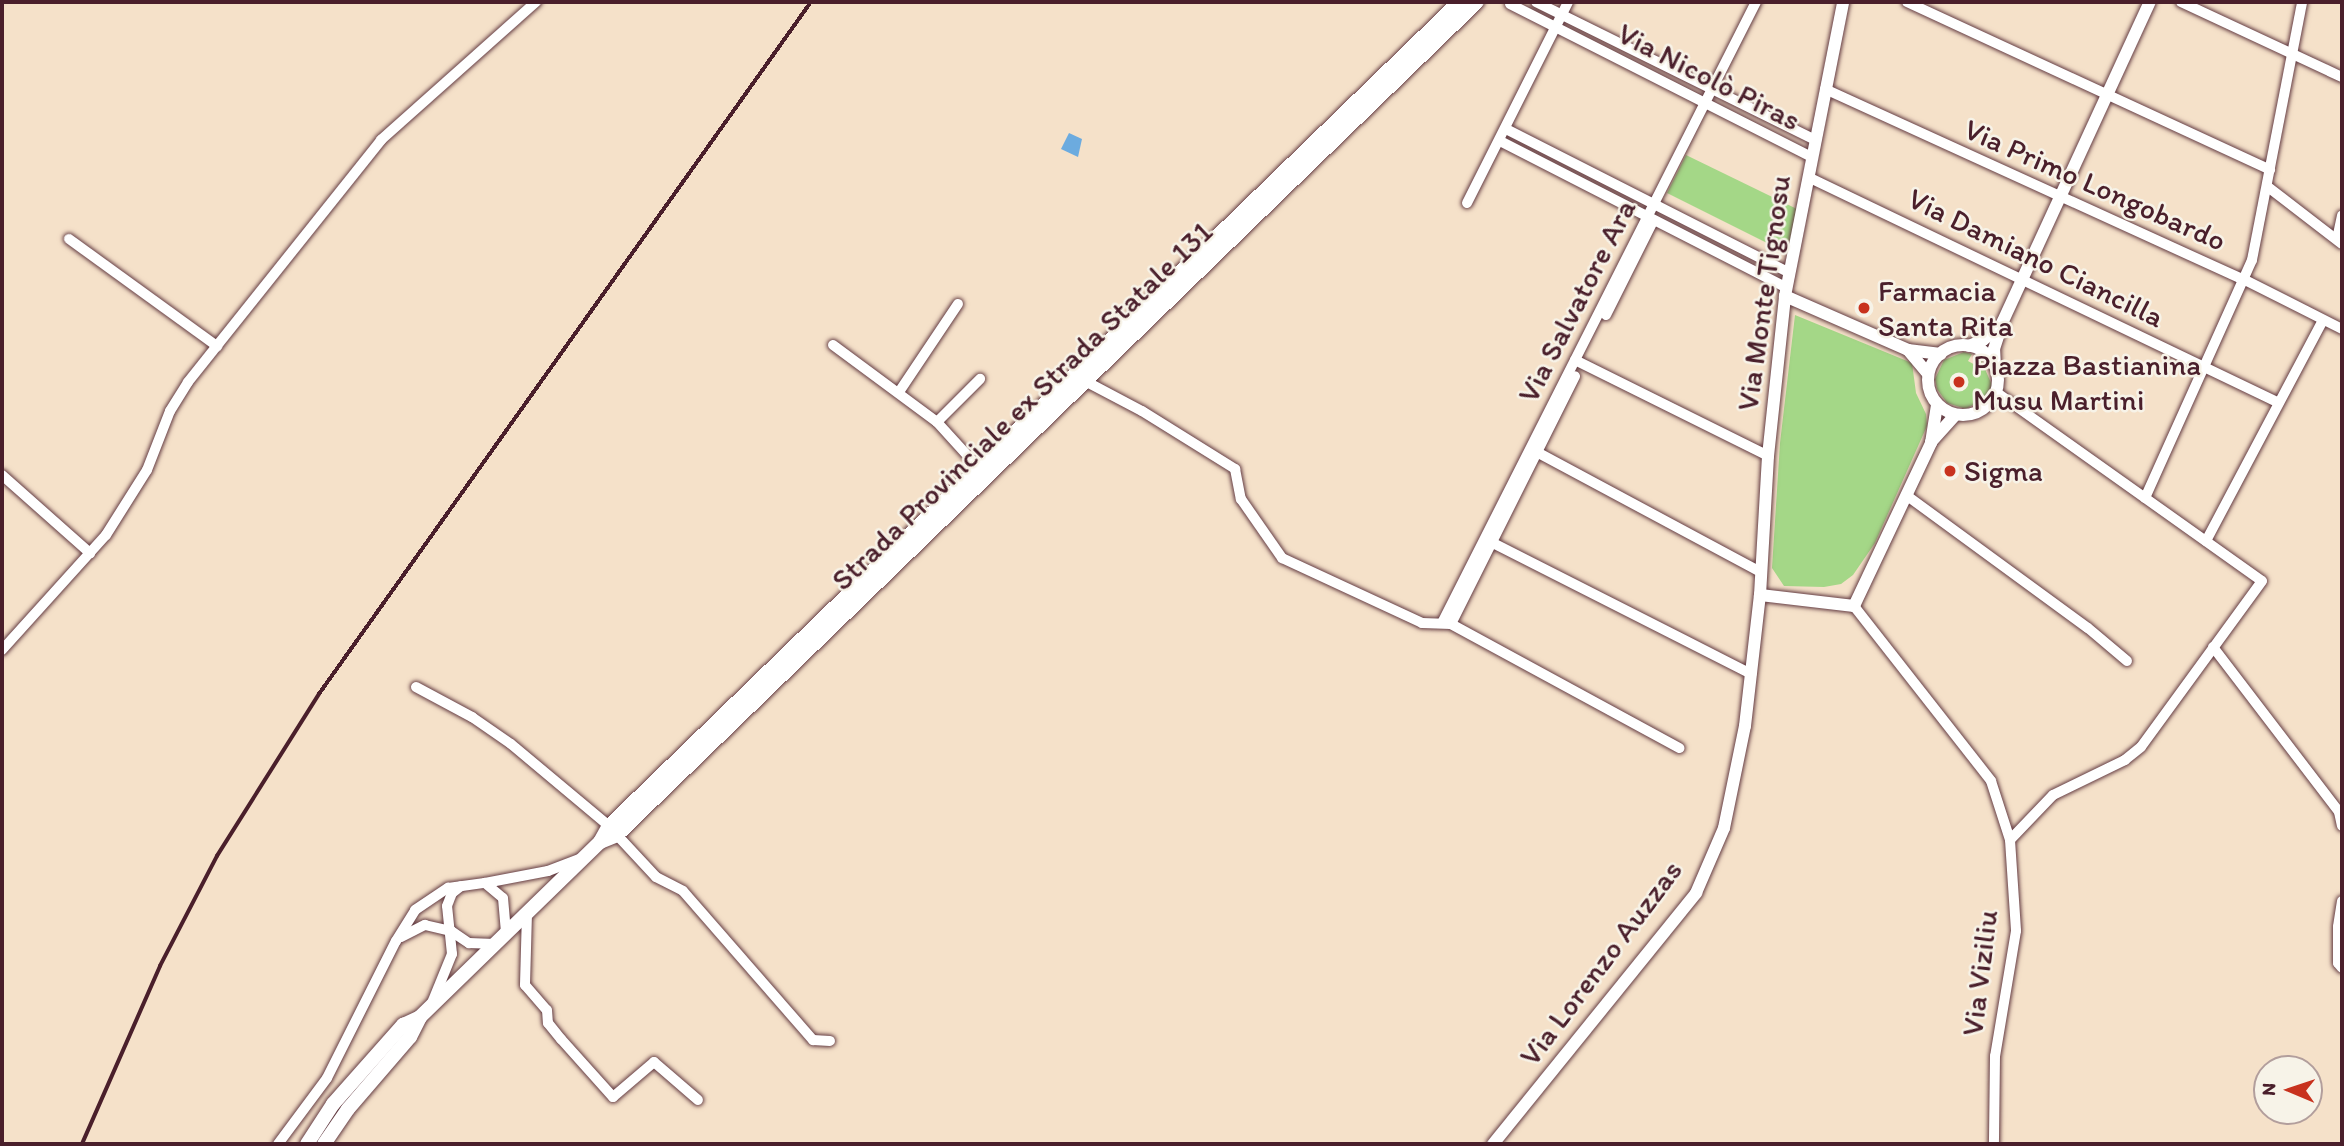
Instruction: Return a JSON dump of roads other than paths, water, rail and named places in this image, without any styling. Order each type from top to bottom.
[{"type":"main road","name":"Strada Provinciale ex Strada Statale 131","points":[[613,830],[978,467],[1459,2]]},
{"type":"main road","name":"Strada Provinciale ex Strada Statale 131","points":[[324,1144],[348,1109],[410,1037],[420,1017],[431,1006],[1477,2]]},
{"type":"main road","name":"Strada Provinciale ex Strada Statale 131","points":[[307,1144],[333,1104],[387,1042],[403,1025],[420,1017]]},
{"type":"street","points":[[2,650],[106,535],[147,470],[170,411],[188,382],[381,140],[536,2]]},
{"type":"street","name":"Via Nicolò Piras","points":[[1536,2],[1815,140]]},
{"type":"street","points":[[1467,203],[1568,2]]},
{"type":"street","name":"Via Salvatore Ara","points":[[1716,91],[1756,2]]},
{"type":"street","name":"Via Salvatore Ara","points":[[1446,624],[1708,104],[1763,2]]},
{"type":"street","name":"Via Monte Tignosu","points":[[1759,595],[1768,456],[1786,292],[1843,2]]},
{"type":"street","points":[[1907,2],[2107,92],[2270,170]]},
{"type":"street","points":[[1759,595],[1854,606],[1931,443],[1955,415],[1980,410],[1996,392],[1994,349],[2002,324],[2150,2]]},
{"type":"street","points":[[2181,2],[2342,76]]},
{"type":"street","points":[[2144,498],[2245,280],[2268,187],[2302,2]]},
{"type":"street","name":"Via Nicolò Piras","points":[[1510,4],[1812,157]]},
{"type":"street","name":"Via Primo Longobardo","points":[[1825,89],[2245,280],[2342,329]]},
{"type":"street","points":[[1506,129],[1790,273]]},
{"type":"street","points":[[1500,141],[1651,218],[1786,292],[1908,351],[1941,354],[1959,346],[1969,346],[1983,340],[2002,324]]},
{"type":"street","name":"Via Damiano Ciancilla","points":[[1808,177],[2279,403]]},
{"type":"street","points":[[2268,187],[2339,242]]},
{"type":"street","points":[[2339,242],[2342,216]]},
{"type":"street","points":[[69,239],[217,345]]},
{"type":"street","points":[[899,392],[958,304]]},
{"type":"street","points":[[2206,541],[2323,320]]},
{"type":"street","points":[[833,345],[937,422],[978,467]]},
{"type":"street","points":[[1969,346],[1984,353],[1995,366]]},
{"type":"street","points":[[1908,351],[1928,374],[1931,395],[1937,404],[1955,415]]},
{"type":"street","points":[[1928,374],[1941,354]]},
{"type":"street","points":[[1578,361],[1768,456]]},
{"type":"street","points":[[937,422],[980,380]]},
{"type":"street","points":[[1085,381],[1142,411],[1235,468],[1241,499],[1282,558],[1422,622],[1446,624],[1679,748]]},
{"type":"street","points":[[1996,392],[2262,581],[2141,747],[2125,760],[2053,795],[2010,840]]},
{"type":"street","points":[[1931,443],[1937,404]]},
{"type":"street","points":[[1534,450],[1761,572]]},
{"type":"street","name":"Via Salvatore Ara","points":[[1446,624],[1492,542],[1534,450]]},
{"type":"street","points":[[2,475],[90,553]]},
{"type":"street","points":[[1906,495],[2079,621],[2127,661]]},
{"type":"street","points":[[1492,542],[1751,674]]},
{"type":"street","name":"Via Lorenzo Auzzas","points":[[1493,1144],[1696,893],[1724,828],[1745,726],[1759,595]]},
{"type":"street","name":"Via Viziliu","points":[[1854,606],[1991,781],[2010,840],[2016,931],[1995,1056],[1994,1144]]},
{"type":"street","points":[[2213,647],[2339,812],[2342,826]]},
{"type":"street","points":[[416,687],[472,717],[511,744],[613,830],[656,877],[683,891],[813,1040],[830,1041]]},
{"type":"street","points":[[278,1144],[327,1077],[396,940],[415,910],[432,896],[463,885],[548,871],[585,857]]},
{"type":"street","points":[[485,883],[503,898],[507,909],[506,933]]},
{"type":"street","points":[[431,1006],[452,954],[451,931],[446,919],[447,906],[453,893],[463,885]]},
{"type":"street","points":[[2342,901],[2338,927],[2339,963],[2342,968]]},
{"type":"street","points":[[527,913],[525,985],[547,1010],[548,1023],[561,1040],[613,1097],[654,1062],[698,1100]]},
{"type":"street","points":[[396,940],[412,929],[425,925],[451,931],[469,943],[495,944]]},
{"type":"water","points":[[1069,133],[1082,139],[1078,157],[1061,149]]},
{"type":"railway","points":[[82,1144],[160,966],[217,856],[319,694],[811,2]]},
{"type":"place","name":"Farmacia Santa Rita","points":[[1864,308]]},
{"type":"place","name":"Piazza Bastianina Musu Martini","points":[[1959,382]]},
{"type":"place","name":"Sigma","points":[[1950,471]]}]
